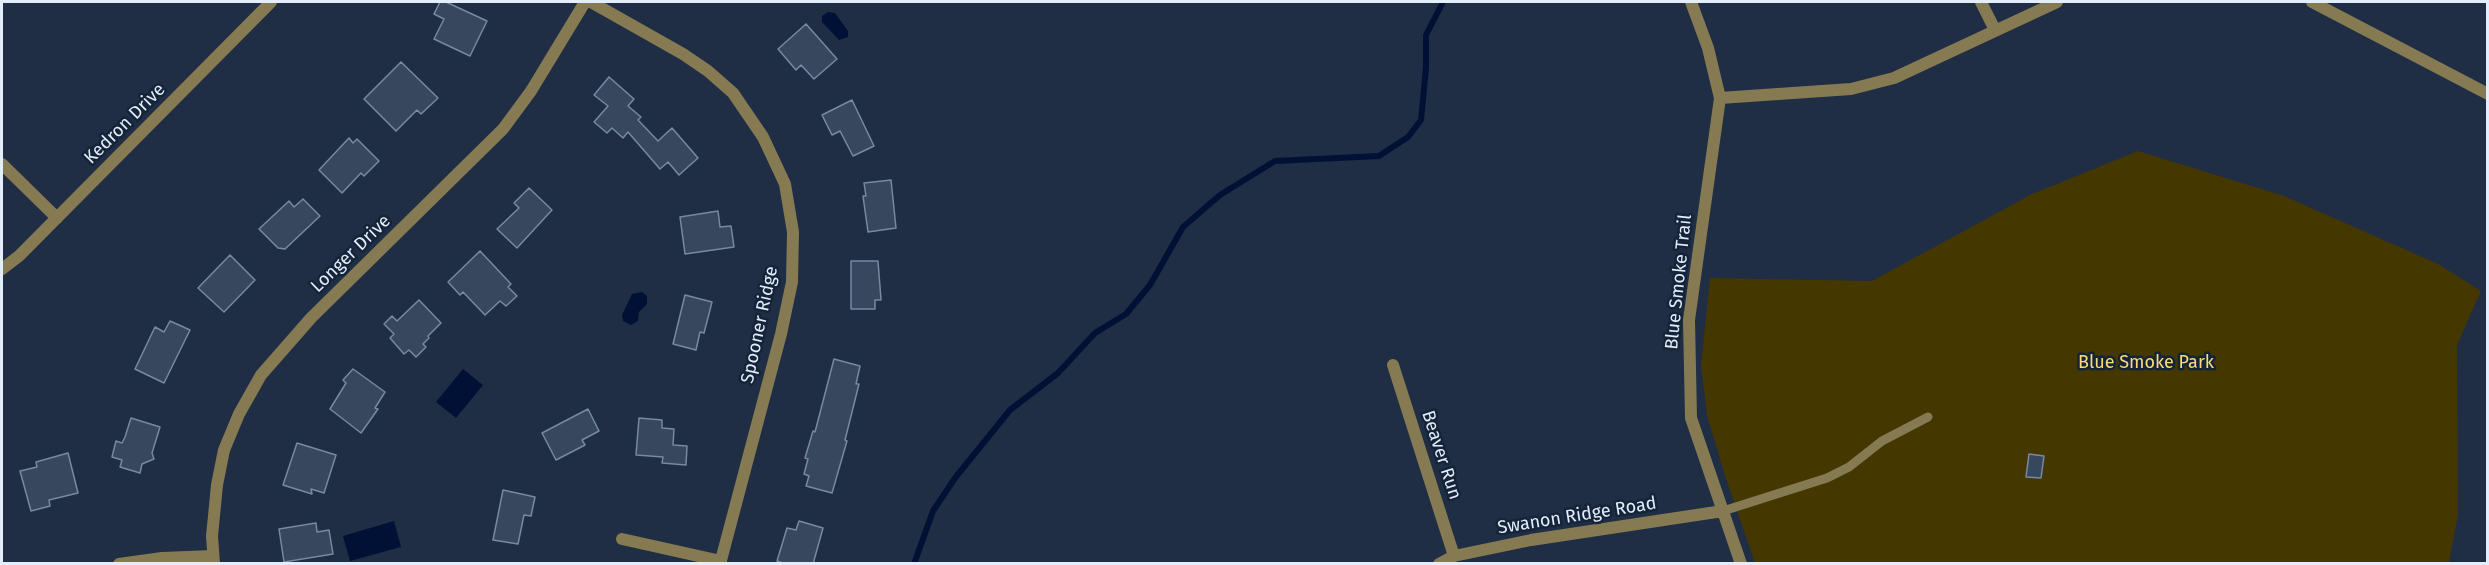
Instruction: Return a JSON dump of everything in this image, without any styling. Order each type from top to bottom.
[{"type":"street","name":"Kedron Drive","points":[[2,269],[19,256],[271,2]]},
{"type":"street","name":"Longer Drive","points":[[213,560],[212,536],[217,485],[224,450],[239,414],[261,375],[311,318],[502,129],[531,91],[585,2]]},
{"type":"street","name":"Spooner Ridge","points":[[591,2],[683,54],[708,71],[733,93],[763,137],[785,184],[793,232],[792,282],[781,334],[720,562]]},
{"type":"street","name":"Blue Smoke Trail","points":[[1691,2],[1708,48],[1720,98],[1691,310],[1688,354],[1690,418],[1741,564]]},
{"type":"street","points":[[1981,2],[1995,30]]},
{"type":"street","points":[[1720,98],[1851,89],[1894,78],[2056,2]]},
{"type":"street","points":[[2312,2],[2487,94]]},
{"type":"street","points":[[2,164],[57,218]]},
{"type":"street","name":"Beaver Run","points":[[1393,364],[1454,556]]},
{"type":"street","name":"Swanon Ridge Road","points":[[1439,564],[1454,556],[1531,540],[1723,511]]},
{"type":"street","points":[[622,539],[720,562]]},
{"type":"street","points":[[118,564],[162,558],[213,560]]},
{"type":"lane","points":[[1723,511],[1827,478],[1848,467],[1882,441],[1928,417]]},
{"type":"green space","name":"Blue Smoke Park","points":[[2138,151],[2284,196],[2438,264],[2481,291],[2457,345],[2458,515],[2449,562],[2445,564],[1755,563],[1707,415],[1701,365],[1710,278],[1872,281],[2032,194]]},
{"type":"water","points":[[828,12],[835,13],[848,31],[848,37],[839,40],[822,22],[822,16]]},
{"type":"water","points":[[642,292],[647,296],[647,304],[639,312],[638,321],[631,325],[623,321],[622,315],[632,294]]},
{"type":"water","points":[[463,369],[483,385],[456,418],[436,402]]},
{"type":"water","points":[[394,521],[401,547],[350,561],[343,536]]},
{"type":"building","points":[[440,2],[446,2],[487,21],[470,56],[434,39],[444,19],[434,14]]},
{"type":"building","points":[[806,24],[837,59],[814,79],[801,65],[796,70],[778,49]]},
{"type":"building","points":[[401,62],[438,98],[421,114],[417,110],[396,131],[364,99]]},
{"type":"building","points":[[609,77],[634,99],[628,106],[641,117],[638,120],[658,141],[672,128],[698,158],[679,175],[668,162],[660,169],[628,132],[623,138],[612,128],[607,133],[594,122],[608,106],[594,95]]},
{"type":"building","points":[[852,100],[874,146],[853,156],[840,131],[832,135],[822,115]]},
{"type":"building","points":[[349,138],[353,143],[357,139],[379,161],[364,176],[361,173],[342,193],[319,170]]},
{"type":"building","points":[[891,180],[896,228],[868,232],[863,196],[866,196],[864,183]]},
{"type":"building","points":[[529,188],[552,210],[517,248],[497,229],[519,208],[514,203]]},
{"type":"building","points":[[303,199],[320,216],[285,249],[278,248],[259,229],[289,201],[294,207]]},
{"type":"building","points":[[718,211],[720,227],[731,226],[734,247],[685,254],[680,217]]},
{"type":"building","points":[[480,251],[511,284],[508,287],[517,296],[506,306],[500,301],[485,315],[463,292],[460,295],[448,282]]},
{"type":"building","points":[[230,255],[255,280],[224,312],[198,288]]},
{"type":"building","points":[[851,261],[878,261],[881,300],[875,300],[875,309],[851,309]]},
{"type":"building","points":[[685,295],[712,302],[704,333],[700,332],[696,350],[673,344]]},
{"type":"building","points":[[419,300],[441,323],[428,336],[429,338],[423,344],[426,347],[416,357],[409,350],[404,354],[390,338],[394,334],[384,324],[392,316],[397,321]]},
{"type":"building","points":[[170,321],[190,330],[164,383],[135,369],[155,327],[164,332]]},
{"type":"building","points":[[834,359],[860,366],[856,384],[859,384],[845,440],[847,441],[832,493],[806,486],[809,476],[804,474],[808,459],[805,458],[813,431],[815,432]]},
{"type":"building","points":[[353,369],[385,392],[375,408],[378,409],[361,433],[330,409],[346,383],[343,380]]},
{"type":"building","points":[[588,409],[599,431],[582,440],[585,445],[556,460],[542,433]]},
{"type":"building","points":[[131,418],[160,427],[152,453],[154,459],[142,464],[140,473],[120,467],[122,460],[112,457],[116,441],[122,443]]},
{"type":"building","points":[[639,418],[662,420],[662,428],[674,429],[673,445],[687,446],[686,465],[662,463],[663,457],[636,455]]},
{"type":"building","points":[[297,443],[336,455],[324,493],[311,489],[312,494],[283,485]]},
{"type":"building","points":[[68,453],[78,493],[49,500],[50,506],[31,511],[20,471],[37,467],[36,462]]},
{"type":"building","points":[[2029,454],[2044,456],[2041,478],[2026,477]]},
{"type":"building","points":[[503,490],[535,497],[531,516],[524,515],[518,544],[493,540]]},
{"type":"building","points":[[799,521],[823,528],[813,564],[786,564],[777,561],[787,528],[796,530]]},
{"type":"building","points":[[316,523],[317,532],[329,530],[333,554],[284,562],[279,529]]},
{"type":"waterway","points":[[914,564],[933,511],[955,478],[1010,410],[1058,373],[1095,333],[1126,314],[1150,285],[1183,227],[1220,195],[1275,161],[1379,156],[1408,137],[1421,120],[1426,68],[1426,35],[1443,2]]}]
